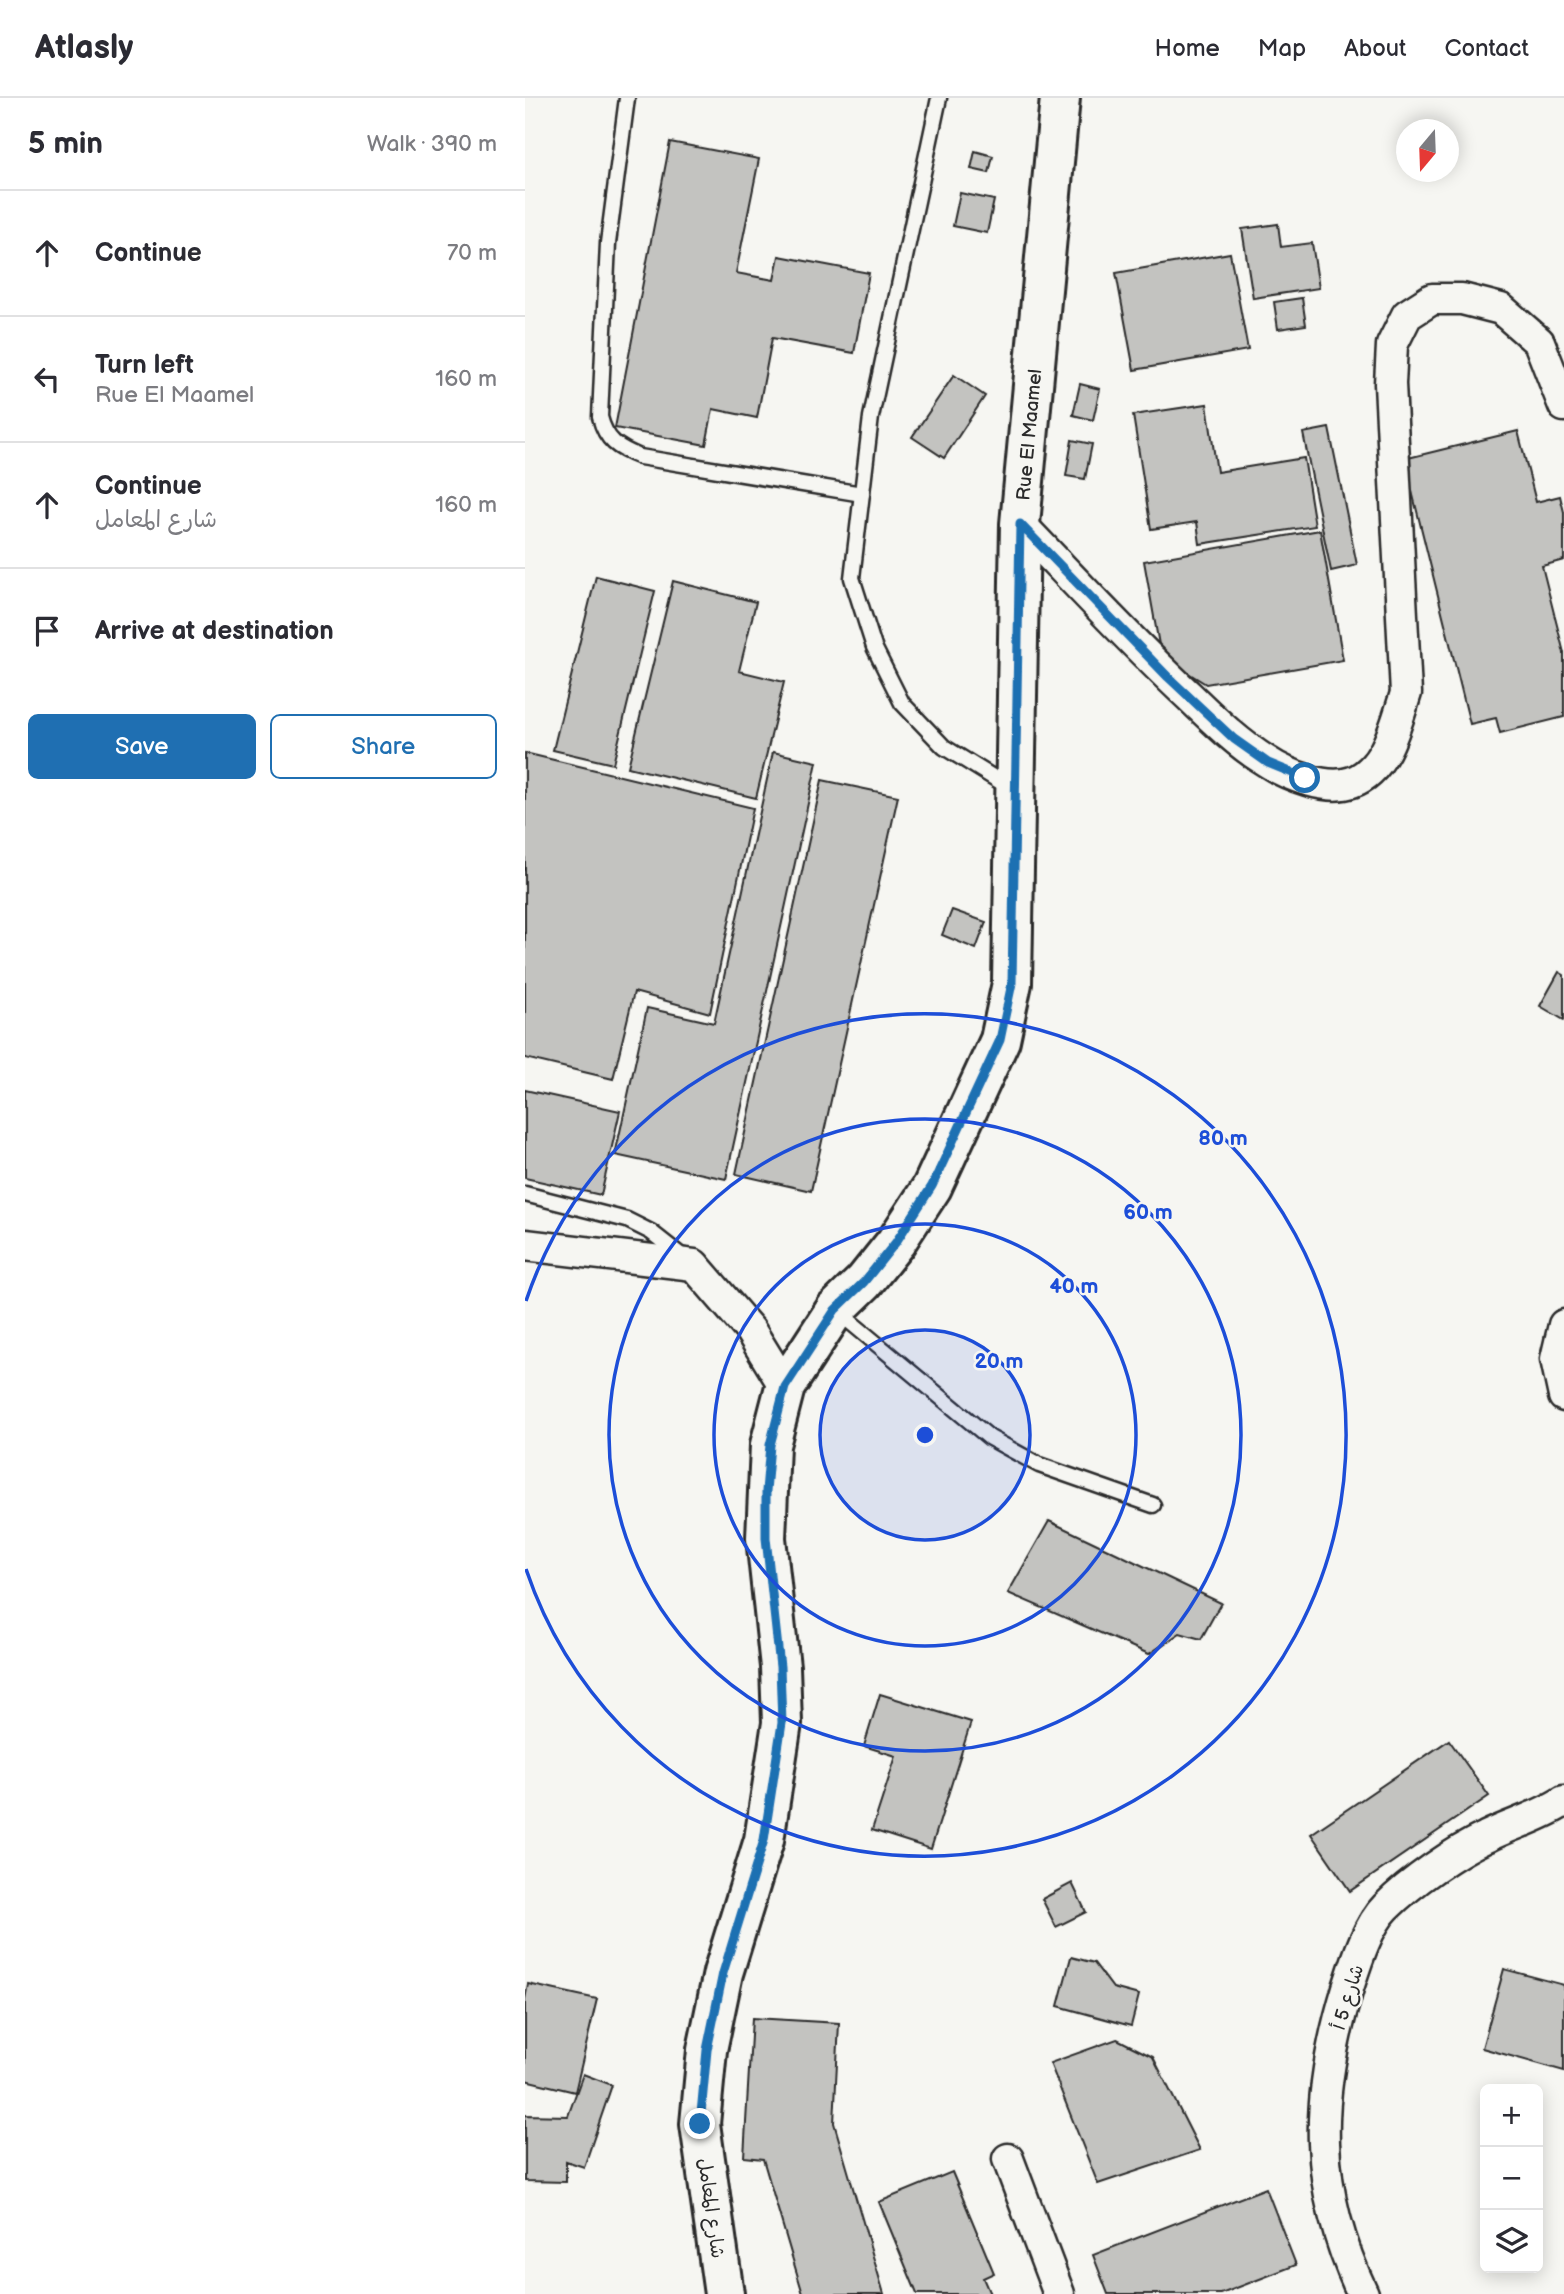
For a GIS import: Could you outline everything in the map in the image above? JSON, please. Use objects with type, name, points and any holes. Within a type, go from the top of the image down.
[{"type":"street","name":"Rue El Maamel","points":[[835,1310],[864,1282],[896,1242],[932,1186],[1000,1040],[1012,983],[1013,789],[1020,524],[1060,98]]},
{"type":"street","points":[[1020,524],[1168,677],[1234,739],[1268,763],[1305,778],[1328,785],[1353,782],[1373,767],[1392,739],[1406,694],[1390,384],[1392,345],[1407,316],[1432,299],[1462,299],[1501,309],[1539,342],[1564,406]]},
{"type":"street","points":[[525,1245],[694,1265],[750,1330],[785,1387]]},
{"type":"street","name":"شارع المعامل","points":[[724,2294],[700,2124],[707,2050],[720,1986],[764,1840],[782,1723],[780,1667],[766,1538],[770,1445],[785,1387],[835,1310]]},
{"type":"street","points":[[1564,1325],[1556,1359],[1564,1396]]},
{"type":"street","name":"شارع 5 أ","points":[[1363,2294],[1331,2215],[1323,2149],[1325,2087],[1339,2017],[1353,1972],[1384,1909],[1416,1881],[1484,1838],[1564,1801]]},
{"type":"street","points":[[1008,2159],[1059,2294]]},
{"type":"lane","points":[[627,98],[608,243],[600,417],[604,433],[617,447],[640,457],[862,494]]},
{"type":"lane","points":[[939,98],[871,417],[852,578],[873,647],[902,703],[944,747],[1013,789]]},
{"type":"lane","points":[[525,1194],[627,1220],[651,1232],[694,1265]]},
{"type":"lane","points":[[835,1310],[991,1438],[1039,1465],[1153,1505]]},
{"type":"building","points":[[670,142],[759,159],[736,273],[774,280],[779,256],[869,273],[854,353],[772,338],[757,418],[713,409],[706,445],[615,428]]},
{"type":"building","points":[[975,151],[993,156],[989,173],[971,169]]},
{"type":"building","points":[[960,193],[994,200],[987,233],[953,226]]},
{"type":"building","points":[[1278,224],[1281,247],[1312,243],[1319,288],[1253,298],[1242,229]]},
{"type":"building","points":[[1230,253],[1248,350],[1134,370],[1116,273]]},
{"type":"building","points":[[1302,298],[1306,325],[1278,329],[1274,302]]},
{"type":"building","points":[[954,375],[985,396],[944,458],[912,437]]},
{"type":"building","points":[[1080,384],[1100,389],[1093,420],[1073,415]]},
{"type":"building","points":[[1207,404],[1217,472],[1304,458],[1315,526],[1200,544],[1197,522],[1151,529],[1133,415]]},
{"type":"building","points":[[1329,428],[1357,565],[1331,571],[1303,433]]},
{"type":"building","points":[[1518,431],[1536,502],[1560,496],[1564,512],[1564,560],[1542,566],[1564,653],[1564,717],[1500,733],[1496,718],[1470,724],[1404,459]]},
{"type":"building","points":[[1072,440],[1092,444],[1085,479],[1066,476]]},
{"type":"building","points":[[1320,530],[1343,660],[1206,684],[1161,656],[1144,561]]},
{"type":"building","points":[[596,576],[655,591],[613,764],[553,750]]},
{"type":"building","points":[[673,581],[756,602],[739,671],[784,682],[756,798],[628,767]]},
{"type":"building","points":[[773,752],[817,762],[726,1179],[615,1155],[647,1008],[714,1023]]},
{"type":"building","points":[[525,753],[753,808],[710,1013],[634,992],[613,1079],[525,1058]]},
{"type":"building","points":[[822,780],[898,796],[811,1191],[736,1174]]},
{"type":"building","points":[[952,910],[986,922],[976,949],[942,935]]},
{"type":"building","points":[[1559,972],[1564,975],[1564,1020],[1540,1006]]},
{"type":"building","points":[[525,1090],[620,1111],[601,1195],[525,1178]]},
{"type":"building","points":[[1049,1521],[1221,1603],[1201,1639],[1180,1633],[1149,1654],[1008,1593]]},
{"type":"building","points":[[880,1694],[971,1722],[931,1849],[872,1830],[896,1756],[864,1746]]},
{"type":"building","points":[[1449,1740],[1489,1796],[1350,1891],[1311,1834]]},
{"type":"building","points":[[1072,1883],[1086,1912],[1056,1927],[1042,1899]]},
{"type":"building","points":[[1071,1957],[1094,1963],[1113,1988],[1139,1995],[1131,2026],[1058,2006]]},
{"type":"building","points":[[1504,1969],[1564,1985],[1564,2071],[1482,2048]]},
{"type":"building","points":[[528,1984],[597,1999],[575,2092],[525,2080],[525,1999]]},
{"type":"building","points":[[752,2018],[839,2023],[834,2123],[884,2294],[803,2294],[763,2159],[744,2157]]},
{"type":"building","points":[[1117,2039],[1153,2057],[1200,2150],[1098,2184],[1050,2063]]},
{"type":"building","points":[[583,2074],[612,2085],[584,2167],[566,2161],[566,2182],[525,2181],[525,2115],[568,2116]]},
{"type":"building","points":[[952,2172],[994,2273],[983,2278],[990,2294],[917,2294],[879,2202]]},
{"type":"building","points":[[1266,2188],[1296,2265],[1221,2294],[1108,2294],[1093,2255]]},
{"type":"route","points":[[700,2124],[707,2050],[723,1973],[764,1840],[782,1723],[780,1667],[766,1538],[766,1491],[770,1445],[785,1387],[835,1310],[864,1282],[896,1242],[932,1186],[1000,1040],[1012,983],[1012,846],[1020,524],[1168,677],[1234,739],[1268,763],[1305,778]]}]
